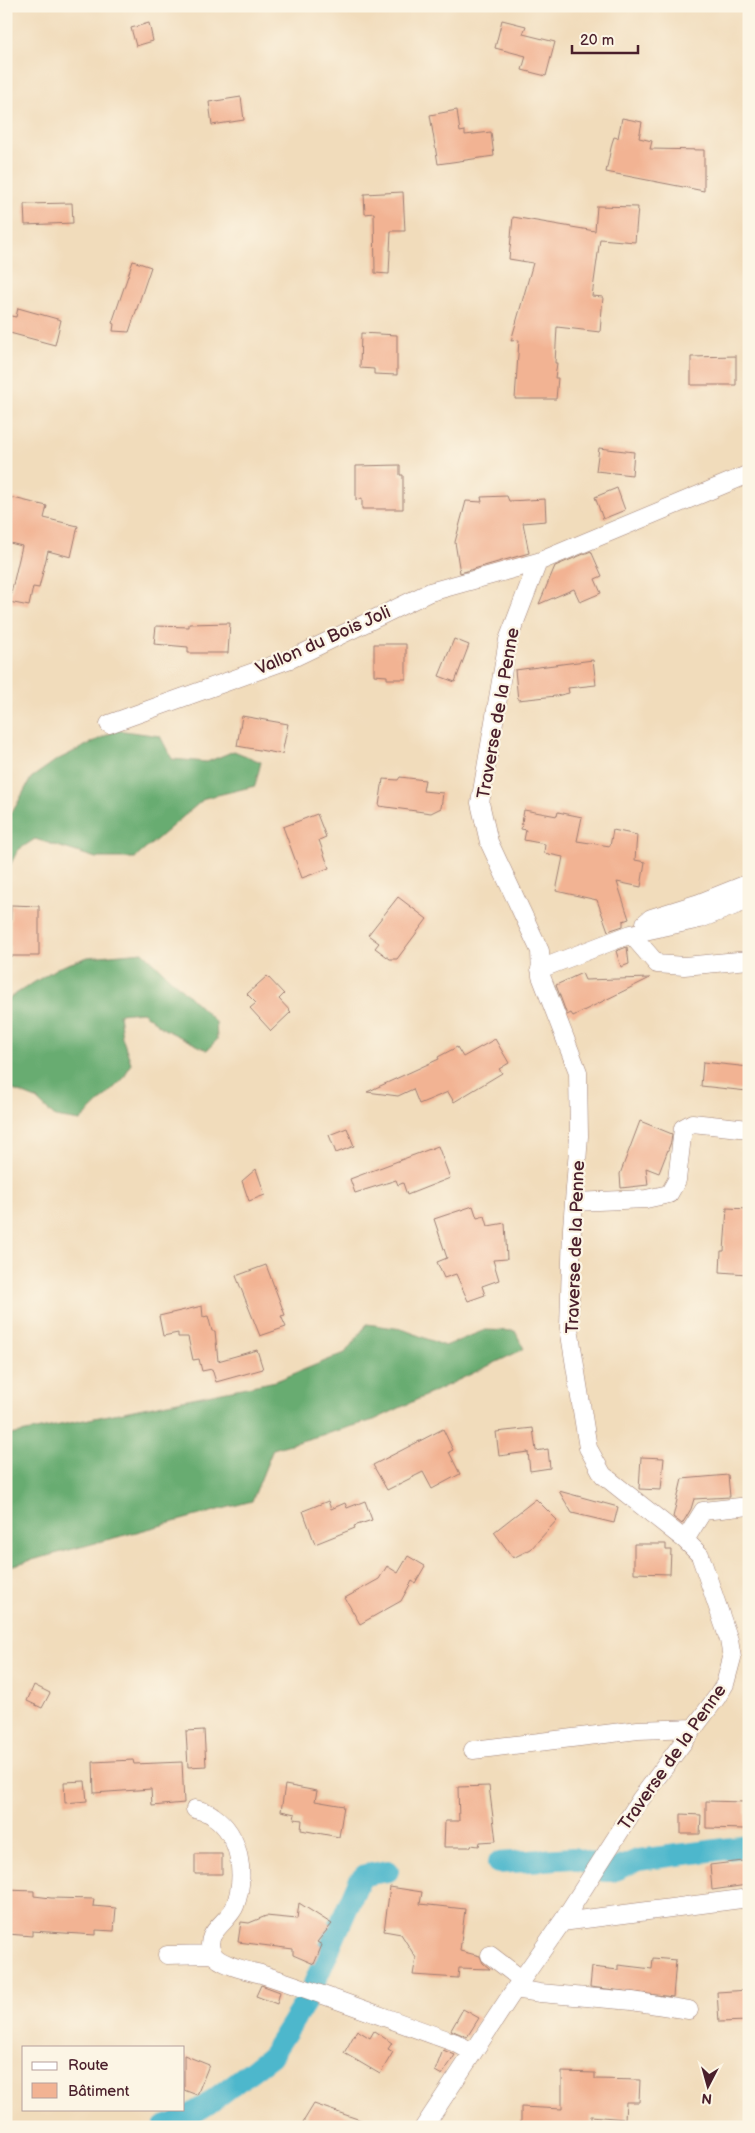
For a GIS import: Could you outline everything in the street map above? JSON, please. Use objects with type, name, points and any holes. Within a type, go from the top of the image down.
[{"type":"street","points":[[538,562],[749,474]]},
{"type":"street","name":"Vallon du Bois Joli","points":[[109,724],[293,658],[430,592],[538,562]]},
{"type":"street","name":"Traverse de la Penne","points":[[424,2127],[472,2052],[562,1922],[640,1800],[725,1684],[732,1658],[729,1640],[700,1555],[685,1540],[603,1475],[588,1448],[569,1328],[574,1202],[579,1136],[578,1072],[540,976],[540,952],[489,842],[480,803],[508,640],[538,562]]},
{"type":"street","points":[[631,934],[651,918],[699,903],[749,883]]},
{"type":"street","points":[[540,969],[631,934],[700,919],[749,900]]},
{"type":"street","points":[[631,934],[657,964],[684,966],[749,960]]},
{"type":"street","points":[[574,1202],[646,1199],[669,1194],[677,1180],[683,1128],[692,1123],[749,1129]]},
{"type":"street","points":[[685,1540],[703,1511],[749,1506]]},
{"type":"street","points":[[473,1750],[638,1730],[694,1728]]},
{"type":"street","points":[[195,1809],[213,1815],[228,1832],[239,1853],[240,1876],[235,1905],[229,1918],[214,1930],[211,1944],[213,1954]]},
{"type":"street","points":[[562,1922],[749,1898]]},
{"type":"street","points":[[167,1955],[213,1954],[223,1962],[456,2043],[472,2052]]},
{"type":"street","points":[[490,1955],[518,1984],[540,1993],[632,2001],[689,2010]]},
{"type":"green space","points":[[117,730],[160,736],[172,759],[207,762],[234,751],[261,762],[255,786],[205,798],[135,858],[96,858],[35,839],[18,850],[6,873],[6,818],[16,806],[31,778],[55,761]]},
{"type":"green space","points":[[143,952],[216,1022],[217,1040],[207,1050],[164,1029],[142,1012],[119,1014],[122,1037],[131,1063],[124,1078],[80,1121],[55,1117],[36,1099],[6,1087],[6,1000],[57,968],[88,957]]},
{"type":"green space","points":[[367,1324],[402,1329],[445,1346],[485,1330],[515,1331],[524,1349],[374,1420],[273,1449],[252,1501],[6,1567],[6,1436],[276,1381],[345,1353]]},
{"type":"building","points":[[502,20],[526,26],[523,34],[555,42],[546,76],[522,70],[526,56],[495,48]]},
{"type":"building","points":[[149,23],[153,41],[136,46],[131,28]]},
{"type":"building","points":[[241,97],[244,120],[212,125],[209,102]]},
{"type":"building","points":[[457,110],[460,132],[465,131],[465,135],[491,132],[494,156],[438,164],[430,115]]},
{"type":"building","points":[[622,118],[642,122],[639,138],[652,141],[650,149],[704,150],[704,191],[606,172],[612,143],[614,137],[618,138]]},
{"type":"building","points":[[403,192],[405,231],[391,231],[389,274],[375,273],[374,213],[365,214],[364,194]]},
{"type":"building","points":[[72,203],[73,223],[25,225],[24,204]]},
{"type":"building","points":[[597,206],[638,207],[635,242],[600,239],[592,296],[603,297],[600,332],[557,327],[555,378],[558,378],[556,399],[515,399],[519,340],[511,341],[533,263],[509,259],[513,217],[595,231]]},
{"type":"building","points":[[133,261],[151,267],[129,332],[113,331],[114,324],[112,323]]},
{"type":"building","points":[[18,308],[61,320],[55,345],[6,332],[6,315],[16,317]]},
{"type":"building","points":[[361,333],[397,335],[397,375],[374,374],[374,369],[360,368]]},
{"type":"building","points":[[736,356],[736,385],[691,385],[691,357]]},
{"type":"building","points":[[599,448],[634,452],[632,475],[596,471]]},
{"type":"building","points":[[400,465],[400,475],[403,475],[403,509],[362,509],[362,498],[356,500],[356,466]]},
{"type":"building","points":[[617,488],[625,510],[603,519],[595,497]]},
{"type":"building","points":[[507,496],[509,501],[545,499],[546,521],[523,523],[529,553],[460,573],[455,542],[466,501],[482,502],[481,497]]},
{"type":"building","points":[[9,497],[47,506],[44,518],[78,526],[71,557],[48,551],[39,588],[33,587],[29,606],[9,602],[22,546],[6,542],[6,510]]},
{"type":"building","points":[[591,551],[602,576],[595,579],[601,593],[580,602],[574,589],[539,604],[555,566]]},
{"type":"building","points":[[230,623],[228,653],[188,653],[188,647],[154,644],[156,626],[189,627],[189,624]]},
{"type":"building","points":[[454,639],[469,645],[455,682],[439,676]]},
{"type":"building","points":[[374,644],[406,644],[406,679],[387,679],[387,676],[374,675]]},
{"type":"building","points":[[593,660],[596,685],[568,688],[569,693],[556,696],[518,700],[515,670]]},
{"type":"building","points":[[242,716],[288,724],[282,754],[237,746]]},
{"type":"building","points":[[400,777],[425,780],[423,791],[443,793],[441,808],[431,813],[379,806],[383,779],[398,780]]},
{"type":"building","points":[[524,810],[557,816],[558,812],[582,817],[577,841],[610,846],[613,830],[637,835],[635,860],[645,862],[641,887],[617,882],[629,919],[623,921],[623,926],[608,931],[597,900],[556,891],[563,857],[544,853],[545,844],[524,840],[526,830],[521,829]]},
{"type":"building","points":[[317,814],[326,837],[319,840],[329,868],[302,878],[283,827]]},
{"type":"building","points":[[398,897],[427,919],[397,959],[390,959],[375,948],[379,943],[368,935]]},
{"type":"building","points":[[11,905],[39,906],[39,956],[10,956]]},
{"type":"building","points":[[627,947],[629,964],[621,967],[616,951]]},
{"type":"building","points":[[582,973],[585,980],[650,978],[573,1016],[571,1013],[567,1015],[556,985]]},
{"type":"building","points":[[267,976],[284,994],[279,999],[291,1012],[271,1031],[250,1008],[256,1003],[247,994]]},
{"type":"building","points":[[495,1039],[509,1063],[499,1069],[502,1073],[454,1102],[448,1092],[419,1104],[413,1089],[398,1096],[367,1092],[439,1059],[438,1057],[457,1047],[463,1057]]},
{"type":"building","points":[[703,1062],[749,1067],[747,1091],[701,1086]]},
{"type":"building","points":[[640,1121],[672,1134],[671,1142],[659,1173],[646,1168],[648,1185],[621,1188],[620,1174]]},
{"type":"building","points":[[347,1128],[354,1146],[336,1153],[329,1135]]},
{"type":"building","points":[[438,1146],[450,1178],[407,1195],[403,1183],[398,1185],[396,1180],[355,1193],[350,1179]]},
{"type":"building","points":[[256,1169],[265,1195],[249,1201],[242,1181]]},
{"type":"building","points":[[473,1206],[477,1218],[485,1216],[488,1226],[505,1223],[507,1259],[493,1260],[499,1280],[482,1286],[485,1295],[468,1301],[456,1274],[444,1278],[437,1262],[447,1258],[434,1219]]},
{"type":"building","points":[[727,1208],[749,1209],[747,1274],[720,1272],[721,1251],[724,1251]]},
{"type":"building","points":[[266,1265],[285,1315],[281,1316],[286,1327],[260,1336],[236,1276]]},
{"type":"building","points":[[202,1306],[203,1317],[208,1316],[212,1331],[215,1331],[218,1361],[257,1350],[263,1369],[216,1382],[212,1369],[202,1371],[199,1359],[193,1360],[188,1337],[178,1337],[178,1333],[163,1336],[159,1316]]},
{"type":"building","points":[[533,1428],[536,1451],[548,1449],[550,1468],[530,1471],[528,1452],[499,1456],[496,1432]]},
{"type":"building","points":[[443,1429],[453,1450],[449,1452],[460,1474],[432,1489],[423,1472],[387,1490],[373,1465]]},
{"type":"building","points":[[641,1457],[664,1458],[661,1490],[639,1489]]},
{"type":"building","points":[[728,1475],[730,1497],[694,1499],[691,1509],[682,1524],[673,1517],[682,1479]]},
{"type":"building","points":[[559,1491],[618,1507],[614,1523],[572,1513]]},
{"type":"building","points":[[536,1499],[557,1520],[531,1549],[513,1558],[494,1532]]},
{"type":"building","points":[[328,1501],[331,1509],[345,1503],[347,1508],[365,1501],[372,1520],[315,1544],[303,1511]]},
{"type":"building","points":[[634,1544],[666,1544],[666,1550],[671,1550],[670,1574],[634,1573]]},
{"type":"building","points":[[408,1556],[425,1566],[415,1583],[412,1581],[401,1601],[360,1624],[345,1598],[379,1579],[387,1566],[398,1573]]},
{"type":"building","points":[[34,1685],[50,1693],[42,1708],[27,1701]]},
{"type":"building","points":[[204,1730],[206,1766],[188,1767],[186,1731]]},
{"type":"building","points":[[133,1760],[134,1764],[182,1762],[184,1803],[152,1806],[151,1789],[94,1793],[93,1762]]},
{"type":"building","points":[[85,1781],[87,1801],[65,1803],[64,1782]]},
{"type":"building","points":[[285,1785],[317,1791],[315,1801],[344,1806],[339,1837],[301,1830],[302,1820],[294,1819],[295,1814],[281,1811]]},
{"type":"building","points":[[489,1786],[496,1841],[480,1842],[479,1846],[471,1845],[471,1847],[444,1847],[445,1821],[459,1821],[458,1787]]},
{"type":"building","points":[[706,1801],[745,1802],[745,1829],[706,1828]]},
{"type":"building","points":[[681,1814],[701,1815],[700,1834],[681,1834]]},
{"type":"building","points":[[195,1854],[222,1854],[222,1874],[195,1874]]},
{"type":"building","points":[[743,1861],[747,1885],[712,1890],[710,1865]]},
{"type":"building","points":[[390,1887],[422,1892],[420,1904],[465,1909],[460,1951],[480,1956],[483,1963],[490,1969],[459,1968],[458,1978],[413,1975],[416,1958],[401,1934],[384,1931]]},
{"type":"building","points":[[6,1890],[34,1891],[34,1896],[51,1898],[94,1899],[93,1906],[116,1908],[114,1931],[96,1930],[96,1935],[32,1931],[32,1936],[8,1934]]},
{"type":"building","points":[[299,1903],[332,1924],[317,1942],[322,1945],[314,1964],[293,1955],[293,1949],[238,1942],[241,1922],[249,1923],[266,1916],[297,1919]]},
{"type":"building","points":[[653,1958],[676,1960],[673,1997],[590,1987],[592,1967],[618,1970],[618,1965],[652,1969]]},
{"type":"building","points":[[261,1985],[280,1992],[277,2004],[256,1996]]},
{"type":"building","points":[[749,1990],[749,2021],[719,2022],[717,1992]]},
{"type":"building","points":[[463,2009],[479,2018],[467,2037],[451,2030]]},
{"type":"building","points":[[357,2030],[370,2038],[374,2031],[392,2043],[388,2049],[393,2052],[380,2074],[344,2053]]},
{"type":"building","points":[[443,2050],[455,2055],[442,2075],[435,2071]]},
{"type":"building","points":[[185,2055],[209,2065],[197,2095],[185,2090]]},
{"type":"building","points":[[562,2072],[595,2073],[595,2079],[640,2080],[639,2102],[626,2102],[625,2119],[591,2116],[591,2124],[579,2124],[579,2126],[521,2124],[521,2107],[562,2109]]},
{"type":"building","points":[[314,2104],[372,2124],[371,2127],[300,2127]]},
{"type":"waterway","points":[[605,1871],[612,1871],[638,1860],[749,1846]]},
{"type":"waterway","points":[[498,1863],[573,1858],[592,1864]]},
{"type":"waterway","points":[[314,1984],[359,1881],[365,1875],[388,1871]]},
{"type":"waterway","points":[[164,2127],[181,2121],[208,2104],[271,2056],[308,1998]]}]
